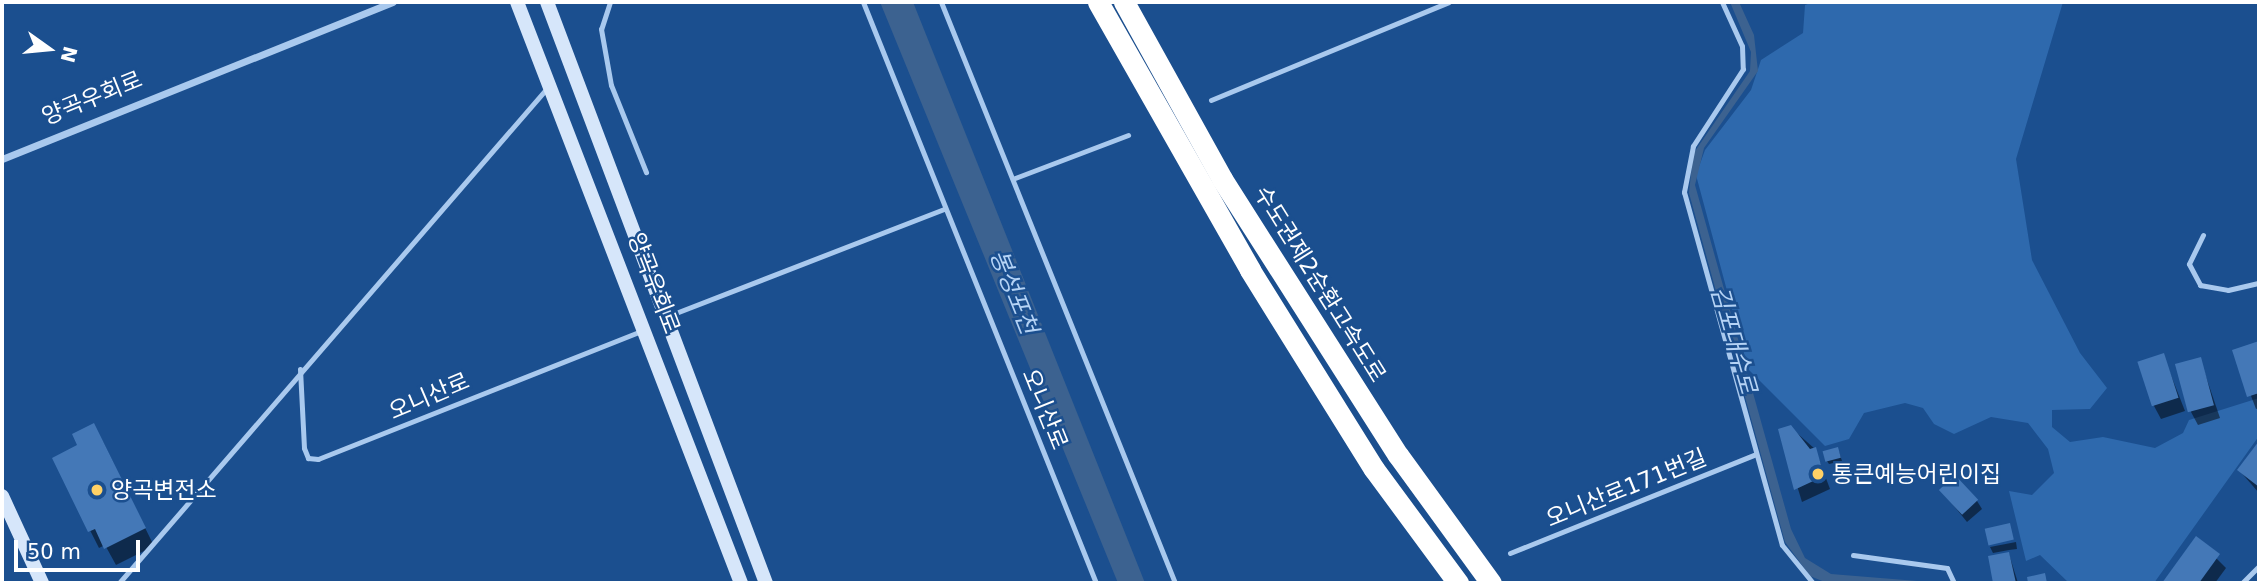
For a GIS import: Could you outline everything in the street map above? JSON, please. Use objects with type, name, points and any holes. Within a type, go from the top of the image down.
[{"type":"highway","points":[[1098,2],[1250,270],[1374,469],[1458,583]]},
{"type":"highway","name":"수도권제2순환고속도로","points":[[1124,2],[1237,202],[1398,455],[1491,583]]},
{"type":"main road","name":"양곡우회로","points":[[517,2],[648,328],[741,583]]},
{"type":"main road","name":"양곡우회로","points":[[547,2],[668,316],[766,583]]},
{"type":"main road","points":[[2,496],[43,583]]},
{"type":"street","name":"양곡우회로","points":[[2,159],[393,2]]},
{"type":"lane","points":[[610,2],[601,29],[611,85],[646,172]]},
{"type":"lane","name":"오니산로","points":[[863,2],[1096,583]]},
{"type":"lane","points":[[941,2],[1015,178],[1175,583]]},
{"type":"lane","points":[[1210,100],[1449,2]]},
{"type":"lane","points":[[1722,2],[1742,46],[1743,69],[1693,146],[1684,192],[1754,455],[1782,544],[1813,583]]},
{"type":"lane","points":[[119,583],[300,369],[551,83]]},
{"type":"lane","points":[[1015,178],[1128,135]]},
{"type":"lane","points":[[668,316],[944,209]]},
{"type":"lane","points":[[2203,235],[2189,264],[2200,285],[2228,290],[2259,283]]},
{"type":"lane","name":"오니산로","points":[[300,369],[304,449],[308,458],[318,459],[648,328]]},
{"type":"lane","name":"오니산로171번길","points":[[1510,553],[1754,455]]},
{"type":"lane","points":[[1853,555],[1947,568],[1954,583]]},
{"type":"lane","points":[[2242,583],[2259,566]]},
{"type":"shaded area","points":[[1813,2],[2063,2],[2016,159],[2032,260],[2080,353],[2107,388],[2090,409],[2052,410],[2052,427],[2070,442],[2103,437],[2155,448],[2183,433],[2189,420],[2259,398],[2259,436],[2154,583],[2069,583],[2040,555],[2026,561],[2009,491],[2032,495],[2054,473],[2048,449],[2028,423],[1991,417],[1954,434],[1934,424],[1923,408],[1905,403],[1864,413],[1849,439],[1825,446],[1748,369],[1696,175],[1705,150],[1751,90],[1761,60],[1803,33],[1805,5]]},
{"type":"water","name":"봉성포천","points":[[880,2],[913,2],[1145,583],[1118,583]]},
{"type":"water","name":"김포대수로","points":[[1730,2],[1739,2],[1754,35],[1758,71],[1704,148],[1695,185],[1791,529],[1805,558],[1831,574],[1942,583],[1827,583],[1810,576],[1785,542],[1689,193],[1693,154],[1750,71],[1751,52]]},
{"type":"building","points":[[2259,341],[2259,393],[2247,397],[2232,350]]},
{"type":"building","points":[[2164,353],[2179,398],[2152,406],[2137,362]]},
{"type":"building","points":[[2201,357],[2214,405],[2188,412],[2175,364]]},
{"type":"building","name":"양곡변전소","points":[[94,423],[146,528],[104,549],[95,529],[88,532],[52,458],[77,445],[72,434]]},
{"type":"building","points":[[1791,425],[1810,449],[1816,447],[1824,476],[1794,490],[1778,429]]},
{"type":"building","points":[[2259,441],[2259,487],[2237,470]]},
{"type":"building","points":[[1838,447],[1841,458],[1825,462],[1823,451]]},
{"type":"building","points":[[1955,475],[1978,500],[1962,515],[1939,490]]},
{"type":"building","points":[[2010,523],[2014,540],[1988,545],[1985,529]]},
{"type":"building","points":[[2196,536],[2220,554],[2199,583],[2162,583]]},
{"type":"building","points":[[2009,552],[2016,583],[1993,583],[1988,556]]},
{"type":"building","points":[[2045,573],[2047,583],[2028,583],[2027,577]]},
{"type":"place","name":"통큰예능어린이집","points":[[1818,474]]},
{"type":"place","name":"양곡변전소","points":[[97,490]]}]
